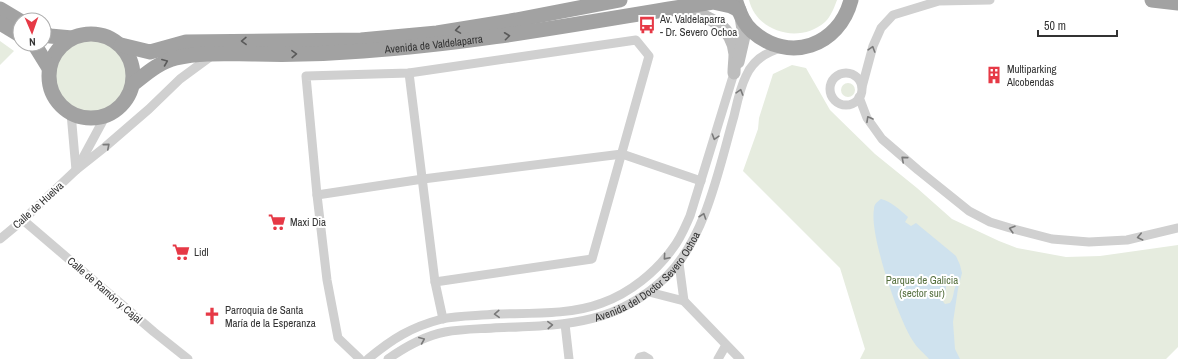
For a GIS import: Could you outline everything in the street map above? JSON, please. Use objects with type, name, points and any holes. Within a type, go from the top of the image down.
[{"type":"highway","name":"Avenida de Valdelaparra","points":[[121,45],[150,52],[186,42],[361,40],[452,31],[620,0]]},
{"type":"highway","points":[[738,8],[751,30],[766,41],[784,47],[803,47],[822,41],[838,28],[850,6],[862,0]]},
{"type":"highway","points":[[1152,0],[1178,3]]},
{"type":"highway","name":"Avenida de Valdelaparra","points":[[133,84],[155,66],[176,58],[215,53],[276,54],[362,51],[411,47],[522,34],[713,2],[738,8]]},
{"type":"highway","points":[[0,10],[12,17]]},
{"type":"highway","points":[[0,23],[12,29]]},
{"type":"highway","points":[[84,34],[98,34],[110,38],[121,45],[129,56],[133,70],[133,84],[128,97],[118,108],[106,115],[94,118],[82,117],[71,113],[60,105],[53,94],[49,82],[49,68],[53,56],[61,46],[72,38],[84,34]]},
{"type":"highway","points":[[52,36],[72,38]]},
{"type":"highway","points":[[40,52],[49,68]]},
{"type":"main road","name":"Avenida del Doctor Severo Ochoa","points":[[681,7],[712,19],[721,26],[730,39],[735,53],[734,73]]},
{"type":"main road","name":"Avenida del Doctor Severo Ochoa","points":[[734,73],[744,36],[738,8]]},
{"type":"street","points":[[566,10],[579,0]]},
{"type":"street","points":[[990,0],[939,1],[892,14],[881,28],[873,46],[860,97],[867,118],[882,140],[969,211],[990,222],[1010,228],[1052,239],[1089,242],[1127,240],[1178,228]]},
{"type":"street","points":[[360,359],[338,338],[327,280],[317,195],[306,76],[410,73],[636,40],[649,56],[592,259],[435,282]]},
{"type":"street","name":"Avenida del Doctor Severo Ochoa","points":[[388,359],[403,348],[420,340],[444,332],[462,329],[565,324],[595,319],[608,315],[634,302],[649,292],[679,263],[701,223],[746,76],[760,56],[771,50],[784,47]]},
{"type":"street","points":[[76,170],[116,138],[180,78],[215,53]]},
{"type":"street","points":[[410,73],[435,282],[443,319]]},
{"type":"street","name":"Avenida del Doctor Severo Ochoa","points":[[368,359],[389,342],[418,326],[443,319],[575,310],[602,304],[641,282],[674,248],[683,233],[690,216],[734,73]]},
{"type":"street","points":[[860,97],[856,101],[847,105],[837,102],[831,94],[831,84],[838,76],[848,74],[857,78],[862,87]]},
{"type":"street","points":[[71,113],[76,170]]},
{"type":"street","points":[[76,170],[106,115]]},
{"type":"street","points":[[317,195],[423,179],[622,154],[701,181]]},
{"type":"street","name":"Calle de Huelva","points":[[0,239],[23,220],[76,170]]},
{"type":"street","name":"Calle de Ramón y Cajal","points":[[23,220],[154,332],[188,359]]},
{"type":"street","points":[[679,263],[684,301]]},
{"type":"street","points":[[649,292],[684,301],[740,359]]},
{"type":"street","points":[[565,324],[569,359]]},
{"type":"street","points":[[718,359],[726,345]]},
{"type":"street","points":[[639,359],[640,357],[644,356],[649,359]]},
{"type":"green space","points":[[749,0],[837,0],[831,15],[825,22],[815,29],[792,33],[781,32],[770,27],[761,20],[754,11]]},
{"type":"green space","points":[[91,38],[105,41],[118,49],[126,62],[129,76],[126,90],[118,103],[105,111],[91,114],[77,111],[64,103],[56,90],[53,76],[56,62],[64,49],[77,41]]},
{"type":"green space","points":[[0,41],[12,50],[13,52],[0,65]]},
{"type":"green space","name":"Parque de Galicia (sector sur)","points":[[792,65],[806,68],[830,110],[875,154],[952,219],[999,241],[1017,248],[1066,257],[1100,256],[1178,245],[1178,347],[1166,359],[860,359],[865,349],[840,268],[743,171],[758,129],[759,118],[773,74]]},
{"type":"green space","points":[[845,83],[851,83],[855,87],[855,93],[851,97],[845,97],[841,93],[841,87]]},
{"type":"water","points":[[881,199],[896,206],[908,217],[905,222],[911,226],[916,223],[956,256],[962,273],[953,322],[955,349],[960,359],[929,359],[915,344],[907,330],[886,276],[876,237],[874,207]],"holes":[[[951,281],[956,285],[951,301],[950,303],[945,304],[941,299],[946,290],[946,285]]]},
{"type":"place","name":"Av. Valdelaparra - Dr. Severo Ochoa","points":[[647,25]]},
{"type":"place","name":"Multiparking Alcobendas","points":[[994,75]]},
{"type":"place","name":"Maxi Dia","points":[[277,222]]},
{"type":"place","name":"Lidl","points":[[181,252]]},
{"type":"place","name":"Parroquia de Santa María de la Esperanza","points":[[212,316]]}]
